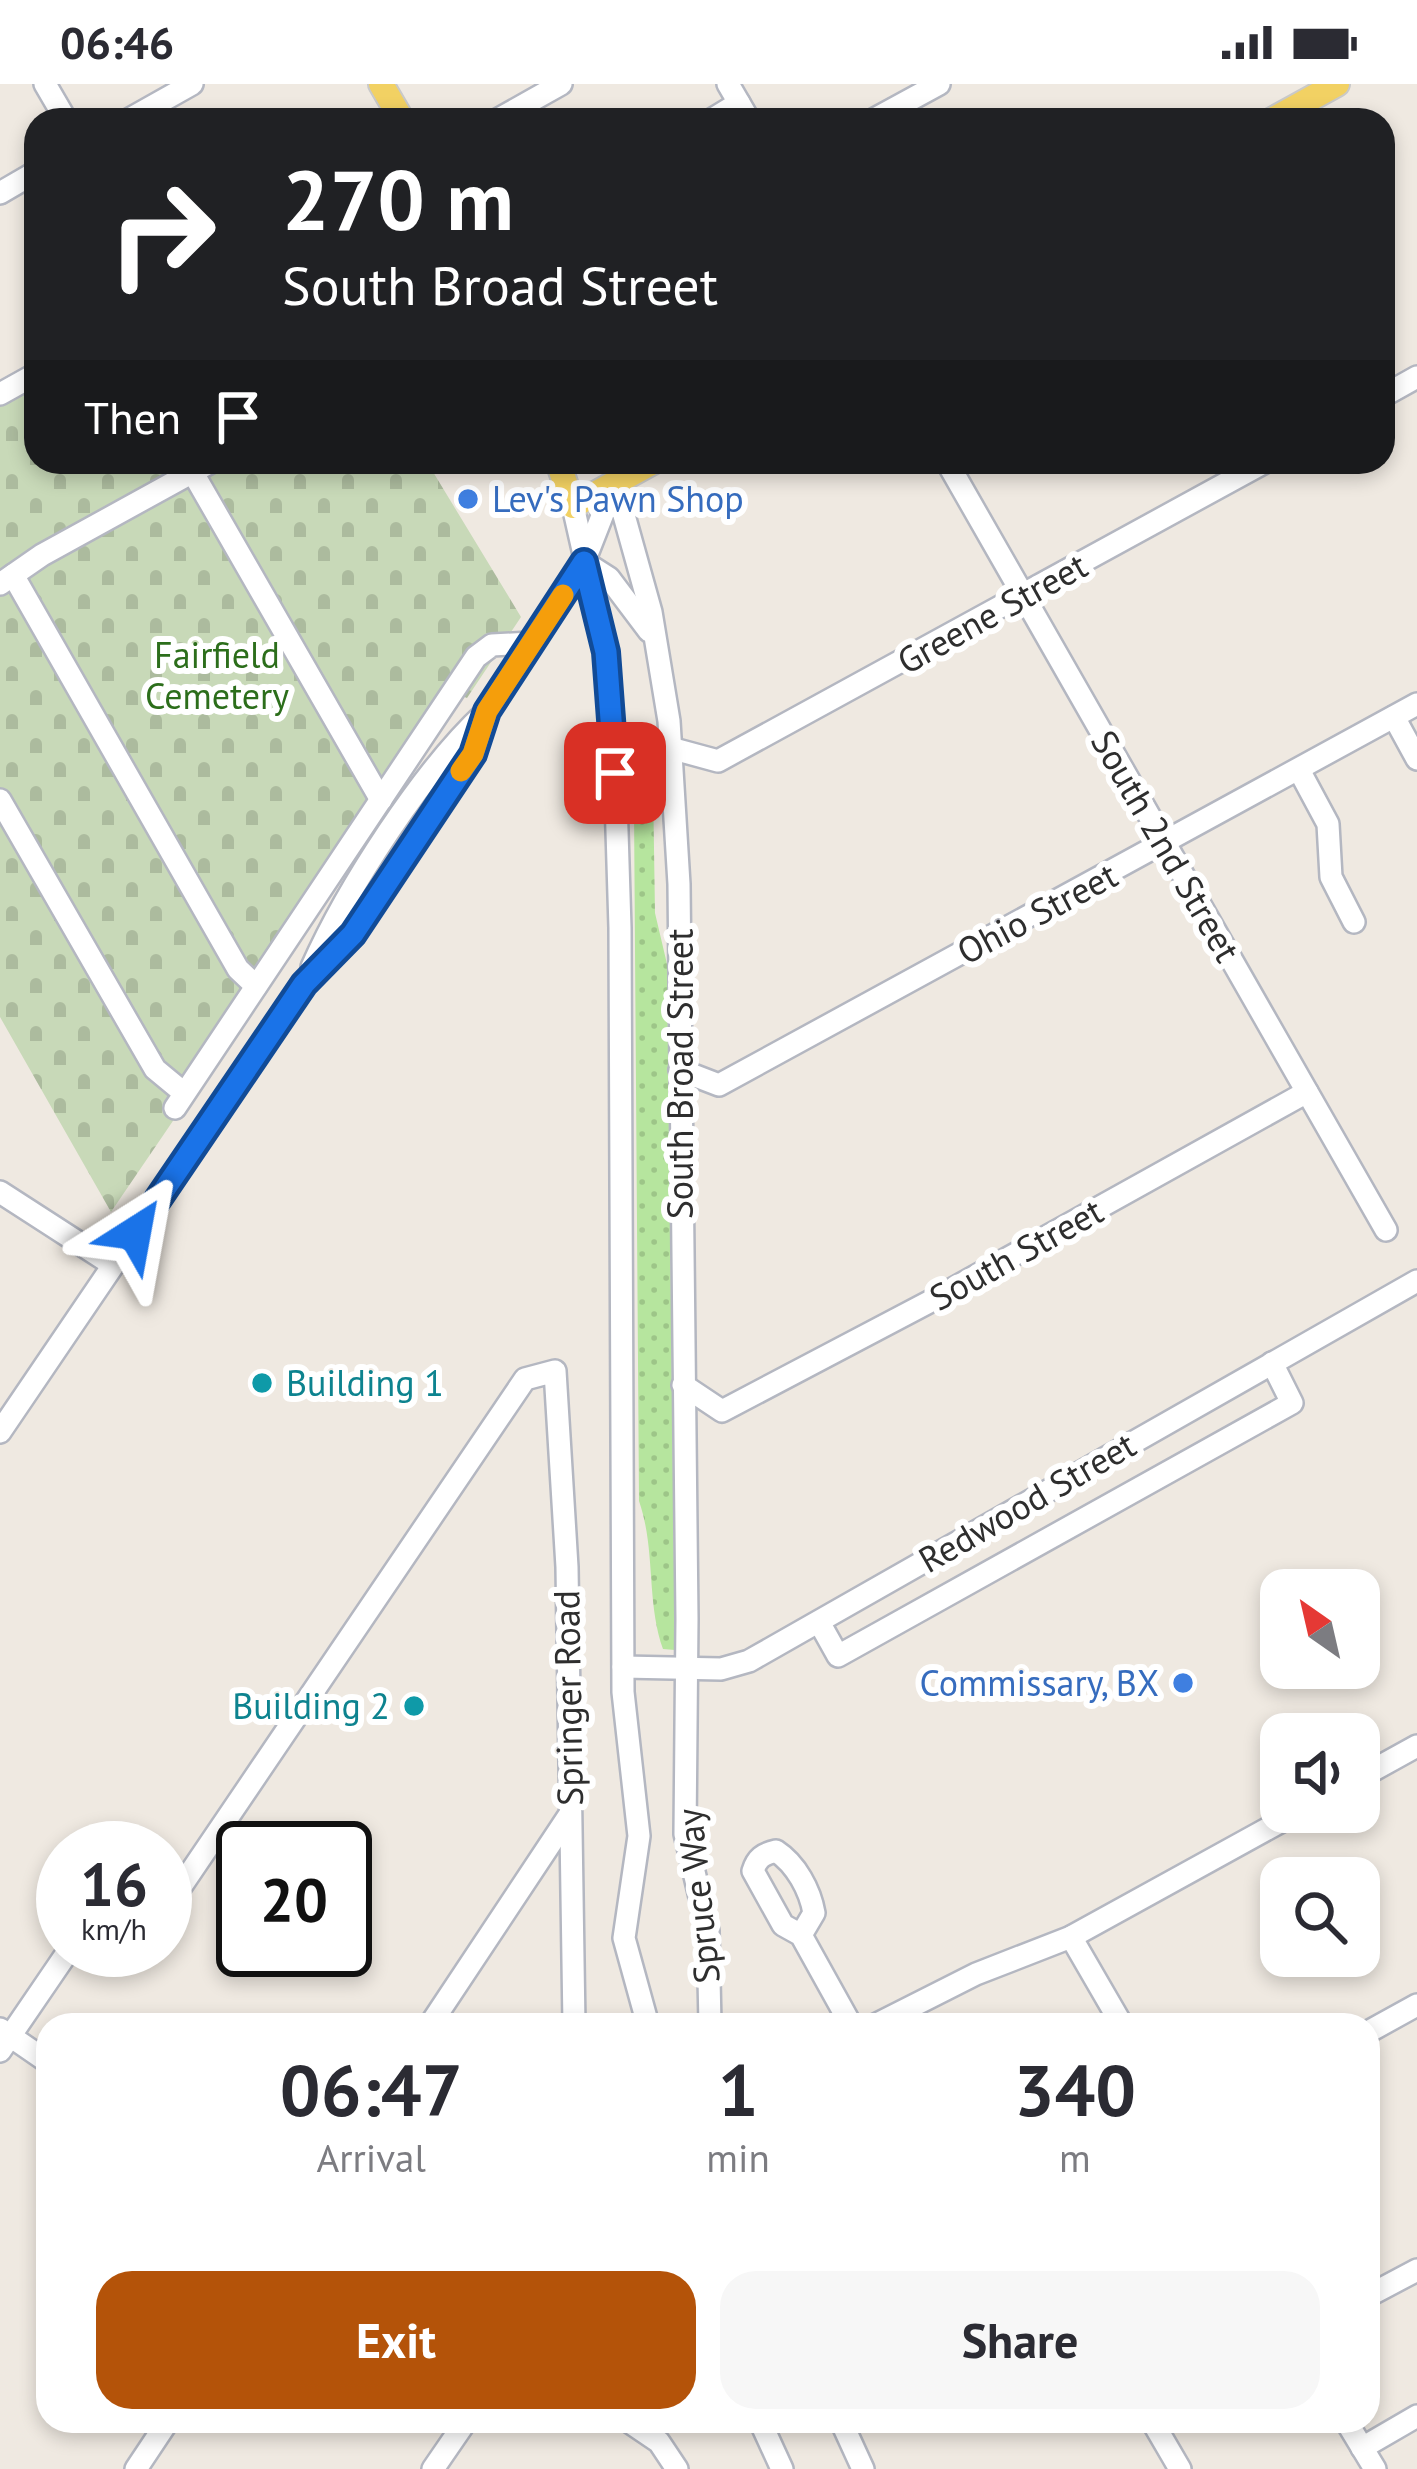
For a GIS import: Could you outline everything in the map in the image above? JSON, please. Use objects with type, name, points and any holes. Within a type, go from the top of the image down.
[{"type":"main road","points":[[1293,108],[1336,84]]},
{"type":"main road","name":"South Broad Street","points":[[562,474],[573,506]]},
{"type":"main road","points":[[573,506],[609,474]]},
{"type":"street","points":[[149,108],[191,84]]},
{"type":"street","points":[[518,108],[561,84]]},
{"type":"street","points":[[895,108],[939,84]]},
{"type":"street","points":[[191,474],[80,533],[7,579],[238,969],[256,986]]},
{"type":"street","points":[[205,474],[381,800]]},
{"type":"street","points":[[0,1432],[304,984],[332,923],[368,867],[455,741],[487,711],[584,562],[610,474]]},
{"type":"street","name":"South Broad Street","points":[[612,474],[656,640],[670,748],[679,884],[687,1694]]},
{"type":"street","name":"South 2nd Street","points":[[954,474],[1386,1230]]},
{"type":"street","name":"Greene Street","points":[[670,748],[718,760],[1242,474]]},
{"type":"street","name":"South Broad Street","points":[[573,506],[606,652],[615,756],[623,1692]]},
{"type":"street","points":[[584,562],[609,578],[656,640]]},
{"type":"street","points":[[0,800],[155,1069],[179,1101],[476,657],[492,645],[530,644]]},
{"type":"street","name":"Ohio Street","points":[[680,1070],[719,1085],[1417,704]]},
{"type":"street","points":[[1394,717],[1417,759]]},
{"type":"street","points":[[1299,770],[1328,824],[1331,877],[1354,922]]},
{"type":"street","name":"South Street","points":[[683,1385],[722,1411],[1307,1092]]},
{"type":"street","points":[[0,1192],[113,1265]]},
{"type":"street","name":"Redwood Street","points":[[623,1667],[721,1669],[749,1661],[1417,1281]]},
{"type":"street","points":[[819,1622],[838,1656],[1292,1402],[1272,1363]]},
{"type":"street","name":"Springer Road","points":[[192,1870],[525,1379],[555,1371],[567,1567],[574,2013]]},
{"type":"street","points":[[1027,1502],[1048,1539]]},
{"type":"street","name":"Spruce Way","points":[[623,1692],[639,1836],[624,1939],[645,2013]]},
{"type":"street","name":"Spruce Way","points":[[687,1694],[686,1834],[708,1931],[710,2013]]},
{"type":"street","points":[[1380,1766],[1417,1746]]},
{"type":"street","points":[[438,2013],[570,1814]]},
{"type":"street","points":[[899,2013],[976,1974],[1070,1937],[1260,1833]]},
{"type":"street","points":[[800,1935],[844,2013]]},
{"type":"street","points":[[1070,1937],[1115,2013]]},
{"type":"street","points":[[36,2056],[4,2039],[49,1977]]},
{"type":"street","points":[[1380,2026],[1417,2006]]},
{"type":"street","points":[[1380,2290],[1417,2270]]},
{"type":"street","points":[[1362,2448],[1417,2416]]},
{"type":"street","points":[[136,2469],[160,2433]]},
{"type":"street","points":[[433,2469],[458,2433]]},
{"type":"street","points":[[646,2433],[659,2442],[677,2469]]},
{"type":"street","points":[[766,2433],[782,2469]]},
{"type":"street","points":[[846,2433],[863,2469]]},
{"type":"street","points":[[1159,2433],[1180,2469]]},
{"type":"street","points":[[1353,2433],[1375,2469]]},
{"type":"green space","name":"Fairfield Cemetery","points":[[24,390],[24,474],[434,474],[521,617],[467,698],[462,696],[111,1212],[0,1017],[0,403]]},
{"type":"green space","points":[[653,783],[655,913],[667,964],[675,1650],[663,1649],[658,1631],[639,1501],[634,809]]},
{"type":"slow traffic","points":[[461,771],[473,754],[487,711],[563,595]]},
{"type":"place","name":"Lev's Pawn Shop","points":[[468,499]]},
{"type":"place","name":"Building 1","points":[[262,1383]]},
{"type":"place","name":"Commissary, BX","points":[[1183,1683]]},
{"type":"place","name":"Building 2","points":[[414,1706]]},
{"type":"route","points":[[135,1233],[304,984],[353,934],[473,754],[487,711],[584,562],[606,652],[615,773]]}]
